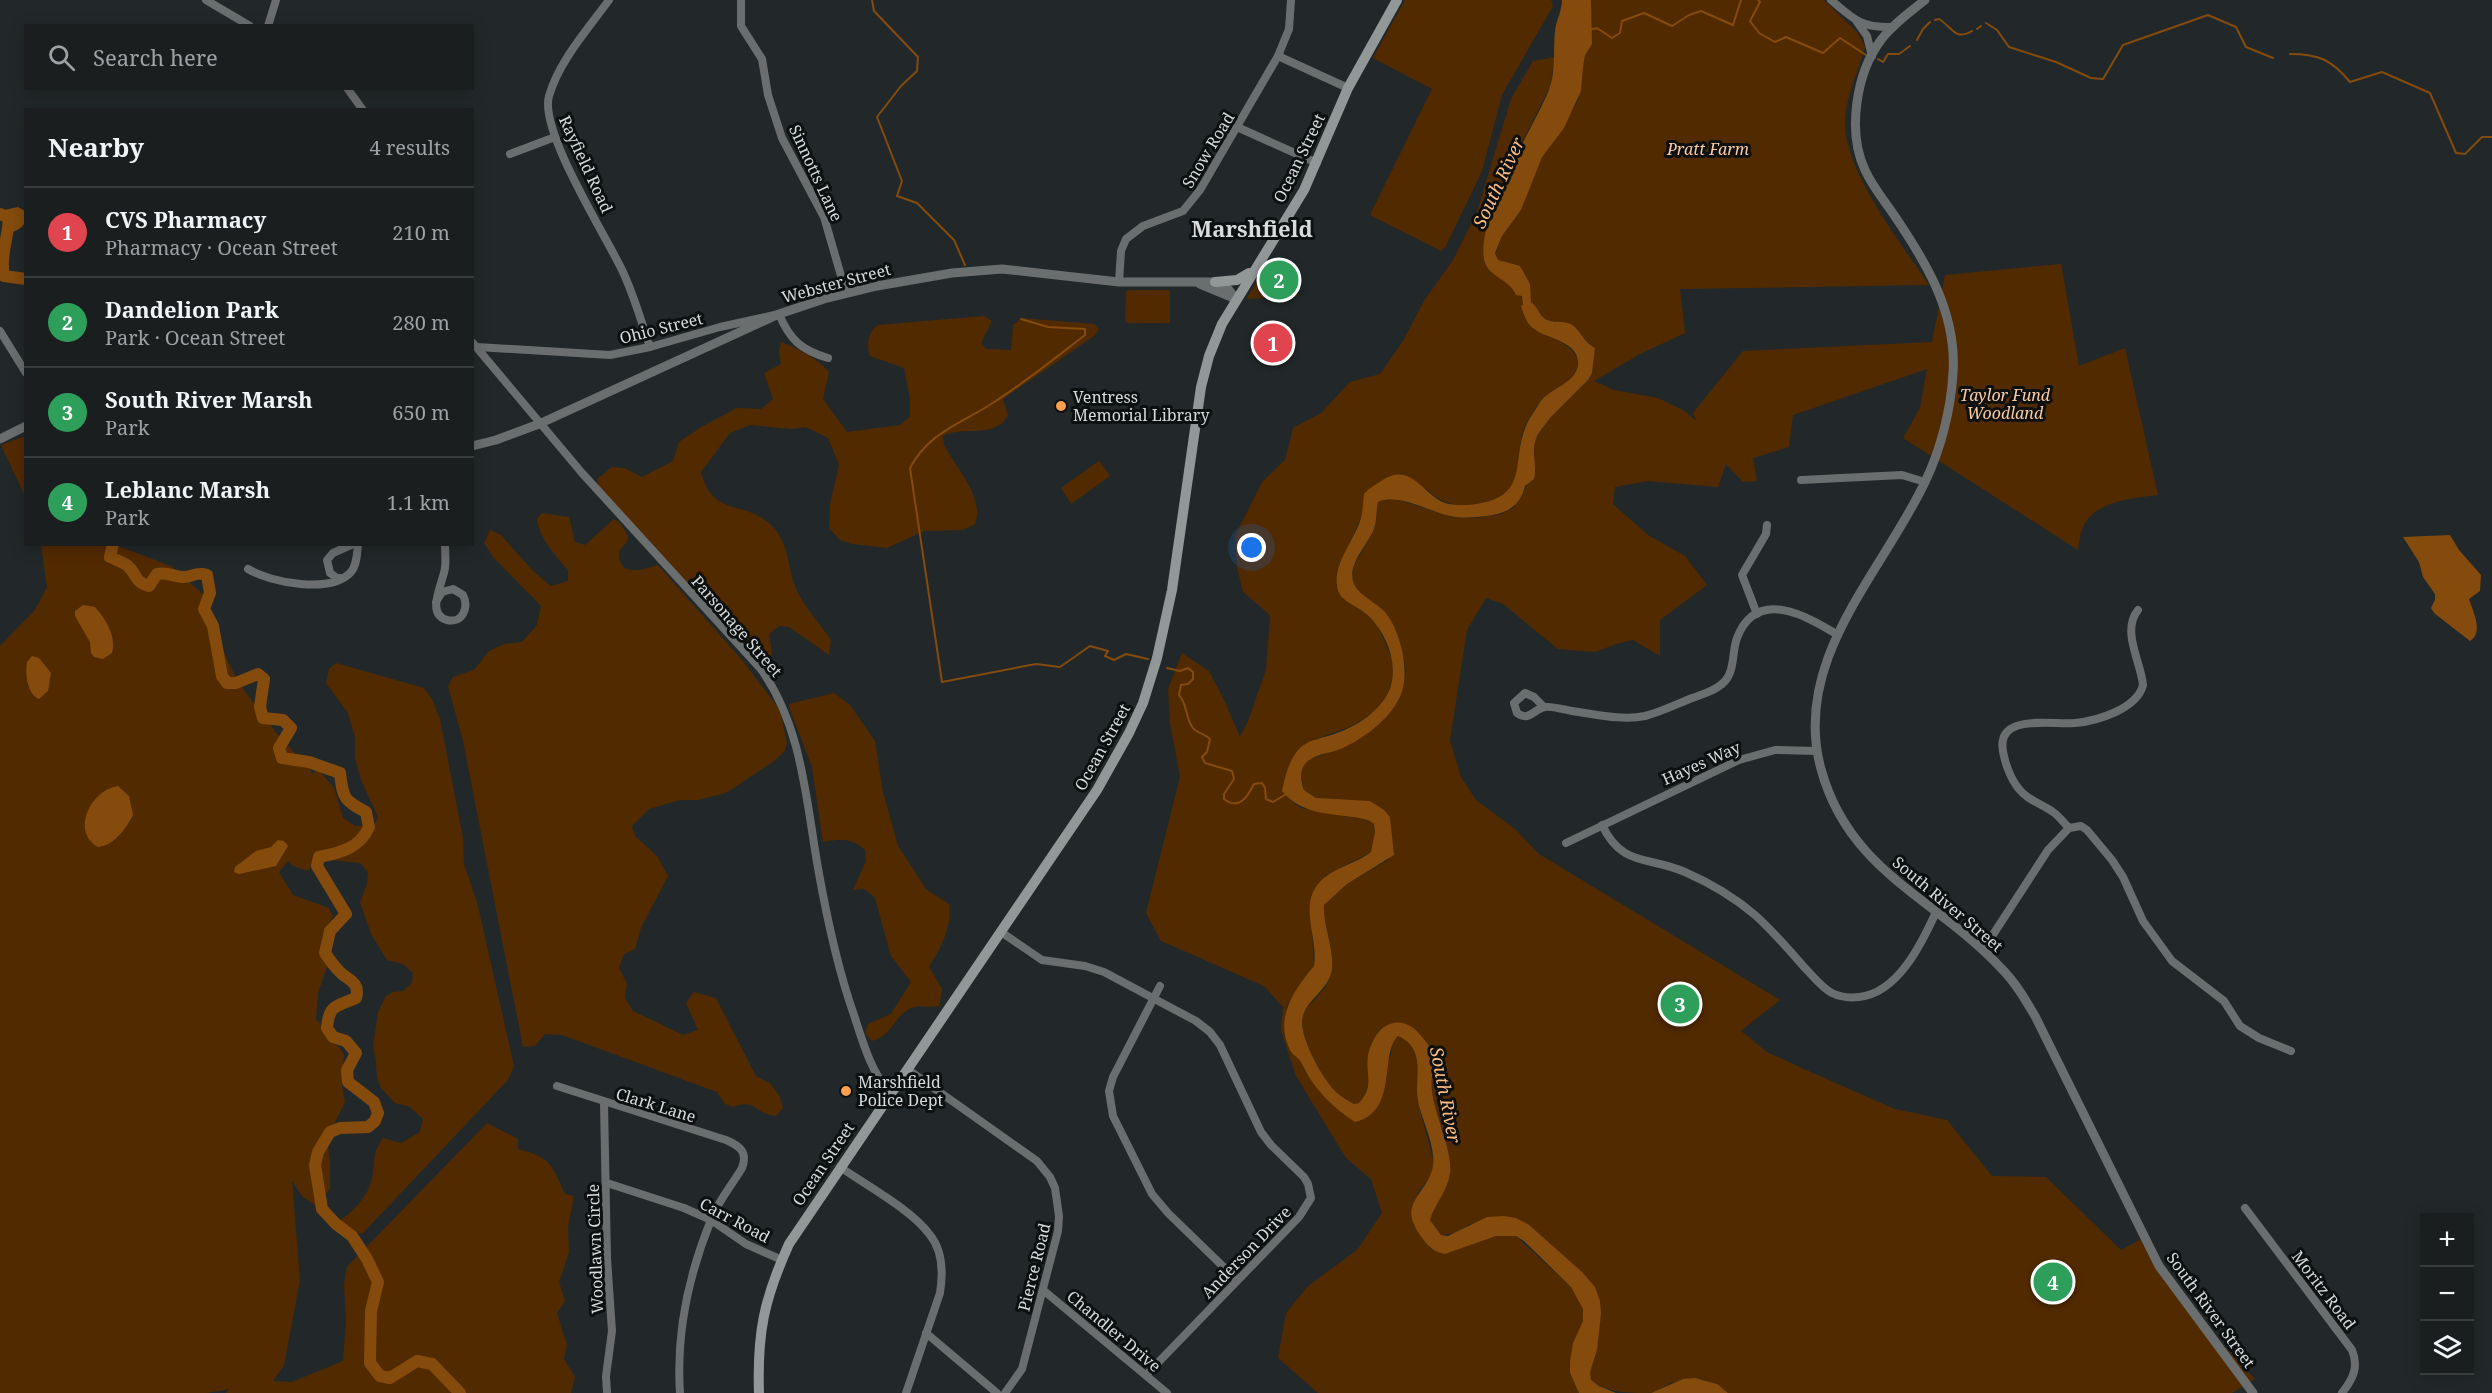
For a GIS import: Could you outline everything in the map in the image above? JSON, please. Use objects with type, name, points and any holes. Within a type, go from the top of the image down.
[{"type":"main road","name":"Ocean Street","points":[[759,1393],[758,1351],[768,1294],[798,1227],[1103,781],[1130,733],[1143,703],[1166,622],[1203,380],[1214,341],[1236,299],[1304,190],[1348,88],[1397,0]]},
{"type":"main road","points":[[1215,282],[1237,280],[1254,270]]},
{"type":"street","points":[[206,0],[247,24]]},
{"type":"street","points":[[269,24],[276,0]]},
{"type":"street","name":"Rayfield Road","points":[[609,0],[563,64],[553,82],[547,108],[555,137],[626,279],[650,347]]},
{"type":"street","name":"Sinnotts Lane","points":[[741,0],[741,26],[762,59],[768,95],[782,138],[824,217],[846,293]]},
{"type":"street","name":"Snow Road","points":[[1119,282],[1121,251],[1126,239],[1143,226],[1179,213],[1189,206],[1278,56],[1289,29],[1291,0]]},
{"type":"street","points":[[1831,0],[1856,20],[1873,27],[1893,27]]},
{"type":"street","name":"South River Street","points":[[1925,0],[1893,27],[1881,40],[1872,56],[1862,82],[1855,114],[1855,132],[1858,152],[1873,184],[1914,244],[1943,305],[1953,351],[1948,413],[1925,482],[1838,635],[1825,664],[1816,703],[1817,751],[1835,804],[1855,839],[1885,872],[1983,950],[2016,986],[2035,1016],[2159,1266],[2253,1393]]},
{"type":"street","points":[[1856,20],[1867,36],[1872,56]]},
{"type":"street","points":[[1278,56],[1348,88]]},
{"type":"street","points":[[348,90],[362,108]]},
{"type":"street","points":[[1237,127],[1317,163]]},
{"type":"street","points":[[510,154],[555,137]]},
{"type":"street","name":"Webster Street","points":[[474,445],[539,424],[779,314],[846,293],[980,269],[1021,270],[1119,282],[1215,282]]},
{"type":"street","points":[[1215,282],[1229,291],[1236,299]]},
{"type":"street","name":"Webster Street","points":[[1198,283],[1236,299]]},
{"type":"street","points":[[779,314],[788,335],[812,354],[828,358]]},
{"type":"street","name":"Ohio Street","points":[[475,344],[597,355],[619,353],[779,314]]},
{"type":"street","points":[[0,330],[24,370]]},
{"type":"street","name":"Parsonage Street","points":[[475,344],[539,424],[760,668],[776,691],[786,714],[804,779],[827,916],[842,979],[873,1069],[890,1094]]},
{"type":"street","points":[[0,439],[24,427]]},
{"type":"street","points":[[1801,480],[1902,475],[1925,482]]},
{"type":"street","points":[[1757,614],[1742,575],[1766,534],[1767,525]]},
{"type":"street","points":[[342,578],[330,573],[327,560],[333,553],[349,546]]},
{"type":"street","points":[[248,569],[271,579],[328,584],[342,578],[354,567],[357,546]]},
{"type":"street","points":[[436,602],[442,592],[453,590],[463,595],[466,607],[461,617],[449,620],[439,614],[436,602],[445,568],[445,546]]},
{"type":"street","points":[[1544,707],[1609,716],[1639,717],[1708,692],[1722,684],[1727,678],[1738,636],[1749,620],[1757,614],[1776,609],[1789,610],[1804,616],[1838,635]]},
{"type":"street","points":[[2069,828],[2054,813],[2020,791],[2004,759],[2001,743],[2007,732],[2022,724],[2088,721],[2124,708],[2132,702],[2143,685],[2132,638],[2135,614],[2138,610]]},
{"type":"street","name":"Hayes Way","points":[[1566,843],[1722,766],[1753,754],[1775,750],[1817,751]]},
{"type":"street","points":[[1602,825],[1609,839],[1628,856],[1681,870],[1710,883],[1730,896],[1754,914],[1823,986],[1838,995],[1858,997],[1868,995],[1891,981],[1913,957],[1936,912]]},
{"type":"street","points":[[1983,950],[2048,850],[2069,828],[2081,826],[2112,860],[2123,877],[2143,921],[2172,961],[2224,1001],[2240,1026],[2259,1038],[2291,1051]]},
{"type":"street","name":"Anderson Drive","points":[[1001,932],[1042,960],[1093,968],[1196,1021],[1210,1032],[1220,1045],[1261,1132],[1304,1177],[1311,1191],[1311,1198],[1305,1210],[1146,1375]]},
{"type":"street","points":[[1160,986],[1110,1084],[1109,1098],[1113,1116],[1139,1171],[1156,1200],[1237,1280]]},
{"type":"street","name":"Pierce Road","points":[[907,1069],[1030,1154],[1050,1177],[1058,1200],[1059,1224],[1022,1369],[1005,1393]]},
{"type":"street","name":"Clark Lane","points":[[556,1086],[736,1144],[744,1153],[742,1168],[711,1220]]},
{"type":"street","name":"Woodlawn Circle","points":[[604,1103],[607,1267],[612,1331],[606,1376],[607,1393]]},
{"type":"street","points":[[840,1167],[911,1216],[932,1236],[940,1258],[942,1277],[940,1293],[906,1393]]},
{"type":"street","name":"Carr Road","points":[[607,1183],[684,1208],[711,1220],[747,1244],[782,1260]]},
{"type":"street","name":"Moritz Road","points":[[2245,1208],[2352,1350],[2355,1358],[2355,1371],[2342,1393]]},
{"type":"street","points":[[680,1393],[683,1318],[694,1270],[711,1220]]},
{"type":"street","name":"Chandler Drive","points":[[1043,1290],[1167,1393]]},
{"type":"street","points":[[926,1333],[997,1393]]},
{"type":"green space","points":[[1405,0],[1551,0],[1553,6],[1502,95],[1482,171],[1446,246],[1441,251],[1370,215],[1432,89],[1373,58]]},
{"type":"green space","points":[[1589,0],[1824,0],[1858,33],[1865,47],[1845,117],[1848,146],[1866,188],[1878,209],[1929,285],[1680,289],[1685,333],[1640,354],[1594,381],[1614,390],[1658,398],[1683,410],[1697,421],[1693,413],[1743,351],[1932,342],[1945,275],[2061,264],[2079,366],[2125,348],[2158,495],[2116,502],[2096,511],[2083,527],[2078,550],[1903,438],[1920,408],[1927,369],[1793,415],[1789,447],[1753,458],[1757,481],[1743,482],[1726,464],[1718,487],[1648,481],[1615,487],[1613,504],[1648,535],[1685,556],[1707,585],[1660,620],[1660,656],[1633,640],[1595,652],[1558,649],[1503,604],[1486,598],[1467,630],[1450,740],[1461,777],[1476,800],[1515,829],[1539,854],[1780,1000],[1741,1031],[1767,1052],[1895,1109],[1947,1120],[1992,1176],[2046,1177],[2121,1250],[2147,1236],[2186,1307],[2255,1379],[2232,1393],[1728,1393],[1715,1384],[1701,1379],[1686,1379],[1671,1383],[1649,1393],[1604,1388],[1591,1380],[1589,1372],[1601,1314],[1563,1257],[1528,1224],[1516,1218],[1470,1224],[1457,1233],[1441,1235],[1430,1220],[1447,1186],[1450,1160],[1433,1100],[1433,1072],[1439,1061],[1428,1044],[1381,1028],[1372,1047],[1368,1086],[1359,1103],[1354,1104],[1335,1091],[1312,1055],[1302,1024],[1305,1011],[1324,989],[1331,970],[1324,905],[1347,884],[1388,860],[1391,840],[1390,817],[1332,800],[1316,798],[1304,790],[1301,775],[1303,766],[1310,759],[1339,749],[1375,727],[1399,700],[1406,672],[1401,647],[1390,620],[1354,586],[1352,576],[1354,565],[1375,528],[1378,502],[1385,498],[1396,499],[1452,517],[1476,518],[1501,514],[1513,508],[1536,471],[1532,452],[1538,434],[1592,373],[1595,348],[1572,325],[1544,318],[1530,302],[1530,291],[1494,258],[1502,236],[1521,210],[1538,157],[1576,105],[1579,96]]},
{"type":"green space","points":[[1555,57],[1550,87],[1515,156],[1484,241],[1503,281],[1515,289],[1524,301],[1535,330],[1564,344],[1576,357],[1578,365],[1565,384],[1545,396],[1531,415],[1525,426],[1517,472],[1509,491],[1500,498],[1488,502],[1453,504],[1441,500],[1401,474],[1360,520],[1341,562],[1343,599],[1365,613],[1377,625],[1392,659],[1393,675],[1389,692],[1377,710],[1352,726],[1316,739],[1282,791],[1301,808],[1368,820],[1374,824],[1375,832],[1371,852],[1325,876],[1312,931],[1314,966],[1287,1006],[1285,1028],[1291,1052],[1302,1061],[1305,1071],[1355,1122],[1391,1056],[1392,1041],[1398,1036],[1405,1039],[1416,1053],[1417,1099],[1434,1163],[1430,1177],[1418,1192],[1413,1225],[1430,1248],[1445,1254],[1496,1236],[1516,1236],[1571,1287],[1580,1299],[1583,1309],[1583,1321],[1570,1373],[1579,1393],[1318,1393],[1278,1358],[1286,1313],[1308,1286],[1357,1250],[1382,1213],[1371,1179],[1346,1158],[1296,1076],[1281,1030],[1283,1007],[1264,986],[1161,941],[1146,913],[1180,777],[1170,723],[1168,689],[1182,653],[1209,671],[1240,737],[1266,670],[1270,615],[1243,592],[1237,567],[1235,536],[1262,482],[1285,460],[1293,428],[1321,413],[1350,382],[1380,374],[1403,341],[1424,301],[1453,260],[1477,212],[1511,99],[1533,61]]},
{"type":"green space","points":[[1271,259],[1301,277],[1297,296],[1246,299]]},
{"type":"green space","points":[[1170,290],[1170,323],[1128,323],[1125,320],[1126,291]]},
{"type":"green space","points":[[984,316],[992,321],[981,343],[986,349],[1011,350],[1013,325],[1022,318],[1094,324],[1099,329],[1094,336],[1003,399],[1008,415],[1002,423],[988,430],[943,436],[944,445],[973,494],[977,514],[975,524],[963,530],[924,531],[887,548],[852,544],[840,540],[829,528],[830,504],[839,465],[828,438],[806,427],[792,429],[750,425],[730,433],[701,472],[713,496],[730,506],[759,516],[776,531],[785,547],[800,597],[831,640],[829,655],[789,627],[779,626],[769,634],[772,654],[763,667],[599,487],[597,479],[612,467],[624,468],[642,477],[673,461],[679,442],[703,426],[737,408],[761,409],[773,399],[764,373],[781,364],[779,352],[781,342],[807,354],[829,372],[823,399],[847,432],[900,425],[910,417],[910,399],[904,368],[870,356],[868,343],[872,331],[878,325]]},
{"type":"green space","points":[[24,436],[24,494],[1,445]]},
{"type":"green space","points":[[1099,461],[1110,476],[1071,504],[1061,488]]},
{"type":"green space","points":[[542,513],[569,517],[575,542],[585,545],[614,519],[620,523],[628,536],[627,542],[619,551],[622,565],[626,569],[638,570],[658,565],[742,660],[780,710],[787,743],[784,752],[774,761],[726,793],[698,800],[680,800],[649,809],[632,826],[635,836],[657,856],[668,876],[641,928],[635,949],[624,954],[619,968],[627,984],[625,998],[633,1011],[683,1035],[698,1030],[686,1003],[694,992],[716,998],[756,1076],[770,1083],[780,1097],[783,1108],[776,1116],[747,1104],[733,1107],[725,1104],[717,1092],[562,1035],[545,1034],[535,1046],[523,1047],[463,741],[448,686],[453,677],[474,670],[489,651],[504,644],[522,642],[537,625],[541,606],[493,557],[484,543],[490,530],[501,535],[533,571],[551,586],[568,581],[568,570],[549,546],[538,526],[537,519]]},
{"type":"green space","points":[[41,546],[118,546],[171,566],[205,596],[225,655],[238,682],[278,735],[312,774],[318,769],[334,788],[343,818],[355,826],[374,826],[378,817],[362,782],[355,759],[355,737],[348,713],[326,683],[329,669],[336,663],[424,688],[432,699],[440,719],[463,838],[464,864],[477,902],[514,1066],[508,1080],[362,1234],[348,1230],[338,1222],[356,1207],[369,1188],[376,1151],[383,1138],[401,1143],[420,1132],[423,1119],[410,1107],[395,1103],[381,1088],[377,1078],[373,1046],[378,1012],[386,996],[393,992],[403,991],[412,983],[413,973],[403,964],[387,960],[371,934],[360,902],[367,884],[368,872],[360,863],[319,859],[307,871],[293,866],[288,861],[279,872],[293,895],[329,908],[333,916],[322,936],[328,964],[318,993],[316,1019],[344,1054],[342,1086],[345,1102],[327,1138],[330,1189],[316,1206],[302,1196],[292,1181],[300,1280],[284,1365],[273,1381],[292,1382],[343,1361],[346,1322],[344,1284],[347,1267],[487,1123],[518,1139],[518,1149],[544,1159],[553,1169],[565,1194],[574,1196],[568,1227],[569,1252],[559,1282],[565,1301],[557,1313],[567,1345],[564,1359],[575,1377],[571,1393],[226,1393],[229,1389],[207,1393],[0,1393],[0,646],[35,610],[47,587]]},
{"type":"green space","points":[[834,693],[850,705],[875,741],[883,792],[898,846],[926,889],[949,904],[950,912],[941,945],[929,967],[942,989],[939,1006],[911,1008],[900,1016],[884,1035],[872,1041],[865,1033],[868,1024],[891,1014],[911,982],[891,956],[875,898],[865,889],[853,890],[866,861],[865,850],[845,840],[823,842],[812,767],[789,707],[789,704]]},
{"type":"shaded area","points":[[1562,0],[1591,0],[1592,44],[1585,55],[1581,91],[1564,128],[1542,157],[1521,210],[1502,236],[1495,253],[1498,260],[1520,266],[1530,284],[1531,302],[1542,316],[1550,321],[1572,325],[1595,348],[1592,373],[1538,434],[1534,446],[1534,479],[1525,486],[1518,502],[1510,509],[1493,515],[1461,517],[1442,514],[1394,499],[1378,502],[1374,529],[1358,556],[1352,577],[1356,588],[1384,611],[1395,629],[1404,665],[1403,687],[1395,706],[1382,722],[1347,746],[1312,758],[1303,767],[1301,777],[1304,790],[1316,798],[1370,801],[1384,810],[1390,817],[1394,855],[1347,884],[1324,905],[1332,969],[1327,983],[1309,1004],[1302,1024],[1307,1044],[1324,1076],[1337,1093],[1354,1104],[1359,1103],[1367,1091],[1368,1055],[1381,1029],[1393,1023],[1402,1023],[1423,1038],[1439,1061],[1433,1072],[1433,1099],[1450,1160],[1449,1179],[1430,1220],[1441,1235],[1448,1236],[1487,1217],[1516,1218],[1528,1224],[1582,1272],[1595,1287],[1600,1301],[1597,1350],[1590,1372],[1591,1380],[1616,1393],[1579,1393],[1570,1373],[1570,1362],[1573,1343],[1583,1321],[1583,1309],[1571,1287],[1524,1241],[1516,1236],[1496,1236],[1445,1254],[1431,1248],[1420,1235],[1411,1214],[1416,1199],[1430,1175],[1433,1158],[1431,1142],[1418,1102],[1416,1056],[1409,1044],[1398,1036],[1389,1055],[1386,1082],[1378,1107],[1369,1116],[1355,1122],[1331,1104],[1312,1081],[1301,1062],[1290,1050],[1284,1027],[1288,1005],[1314,966],[1310,908],[1311,897],[1316,886],[1330,873],[1371,852],[1375,832],[1374,824],[1368,820],[1311,810],[1300,806],[1282,791],[1290,763],[1299,749],[1312,741],[1345,730],[1367,717],[1385,698],[1392,681],[1392,659],[1385,638],[1373,620],[1343,599],[1337,585],[1338,569],[1361,518],[1364,494],[1386,478],[1403,475],[1417,482],[1438,499],[1450,504],[1467,505],[1489,501],[1504,494],[1512,485],[1525,429],[1533,413],[1543,398],[1570,379],[1577,370],[1577,356],[1573,350],[1568,345],[1531,327],[1521,306],[1523,305],[1522,296],[1516,295],[1509,285],[1489,270],[1484,259],[1484,241],[1497,197],[1549,90],[1555,31]]},
{"type":"shaded area","points":[[18,207],[24,210],[22,227],[12,232],[5,245],[1,238],[5,227],[4,219],[0,218],[0,211]]},
{"type":"shaded area","points":[[2450,535],[2459,550],[2481,575],[2480,591],[2469,599],[2477,627],[2470,641],[2434,613],[2431,608],[2435,594],[2423,577],[2419,562],[2403,537]]},
{"type":"shaded area","points":[[83,605],[95,607],[106,622],[111,634],[112,653],[103,659],[94,657],[91,653],[90,642],[75,616],[75,611]]},
{"type":"shaded area","points":[[32,656],[39,658],[51,673],[48,691],[39,699],[29,688],[26,672],[27,662]]},
{"type":"shaded area","points":[[118,786],[129,796],[133,815],[115,840],[98,847],[90,840],[86,831],[87,812],[100,795]]},
{"type":"shaded area","points":[[278,840],[284,841],[288,846],[276,866],[239,874],[234,872],[235,867],[256,851],[271,847]]},
{"type":"shaded area","points":[[1695,1378],[1717,1384],[1728,1393],[1651,1393],[1683,1379]]},
{"type":"waterway","points":[[872,0],[874,11],[918,57],[917,71],[901,86],[877,117],[902,181],[897,196],[917,203],[954,240],[965,265]]},
{"type":"waterway","points":[[1589,30],[1597,28],[1612,38],[1620,33],[1622,21],[1644,13],[1672,26],[1689,15],[1701,11],[1733,25],[1741,0]]},
{"type":"waterway","points":[[1758,0],[1760,2],[1750,21],[1759,33],[1775,42],[1786,37],[1823,53],[1840,38],[1866,55]]},
{"type":"waterway","points":[[1986,23],[1997,30],[2009,47],[2056,62],[2091,78],[2103,79],[2123,45],[2208,15],[2236,27],[2246,47],[2273,58]]},
{"type":"waterway","points":[[1935,20],[1939,19],[1958,34],[1962,35],[1972,31]]},
{"type":"waterway","points":[[1917,40],[1930,22]]},
{"type":"waterway","points":[[1977,29],[1981,26]]},
{"type":"waterway","points":[[1878,59],[1883,62],[1888,54],[1899,54],[1910,46]]},
{"type":"waterway","points":[[2290,54],[2309,55],[2331,63],[2350,82],[2382,72],[2430,93],[2456,153],[2465,154],[2482,137],[2492,137]]},
{"type":"waterway","points":[[0,214],[9,218],[4,254],[4,276],[24,279]]},
{"type":"waterway","points":[[1021,319],[1048,327],[1085,329],[1085,335],[1038,372],[988,406],[934,438],[917,456],[910,468],[942,682],[1036,664],[1060,667],[1090,646],[1108,651],[1105,656],[1114,660],[1126,654],[1148,659]]},
{"type":"waterway","points":[[113,546],[110,557],[128,566],[138,580],[149,586],[157,574],[182,577],[207,575],[210,593],[204,609],[213,626],[222,676],[227,683],[236,683],[258,674],[264,679],[260,707],[263,718],[283,720],[291,728],[279,748],[282,758],[309,762],[340,773],[346,798],[366,812],[369,827],[360,840],[342,851],[319,857],[317,866],[346,914],[330,931],[325,953],[357,989],[356,998],[332,1010],[327,1028],[333,1037],[346,1041],[356,1053],[347,1070],[348,1082],[374,1102],[378,1113],[375,1121],[368,1127],[340,1128],[330,1132],[318,1152],[315,1165],[322,1209],[352,1236],[378,1282],[371,1311],[370,1363],[380,1376],[390,1378],[417,1361],[432,1364],[460,1393]]},
{"type":"waterway","points":[[1167,668],[1180,671],[1188,668],[1193,672],[1193,679],[1188,684],[1181,685],[1179,695],[1193,728],[1210,739],[1207,752],[1202,757],[1205,763],[1232,771],[1234,779],[1224,794],[1224,799],[1239,803],[1254,784],[1262,783],[1266,799],[1273,802],[1288,793]]},
{"type":"place","name":"Dandelion Park","points":[[1279,280]]},
{"type":"place","name":"CVS Pharmacy","points":[[1273,343]]},
{"type":"place","name":"Ventress Memorial Library","points":[[1061,406]]},
{"type":"place","name":"South River Marsh","points":[[1680,1004]]},
{"type":"place","name":"Marshfield Police Dept","points":[[846,1091]]},
{"type":"place","name":"Leblanc Marsh","points":[[2053,1282]]},
{"type":"district","name":"Marshfield","points":[[1252,229]]},
{"type":"park label","name":"Pratt Farm","points":[[1708,149]]},
{"type":"park label","name":"Taylor Fund Woodland","points":[[2005,404]]},
{"type":"water label","name":"South River","points":[[1499,183]]},
{"type":"water label","name":"South River","points":[[1445,1095]]}]
